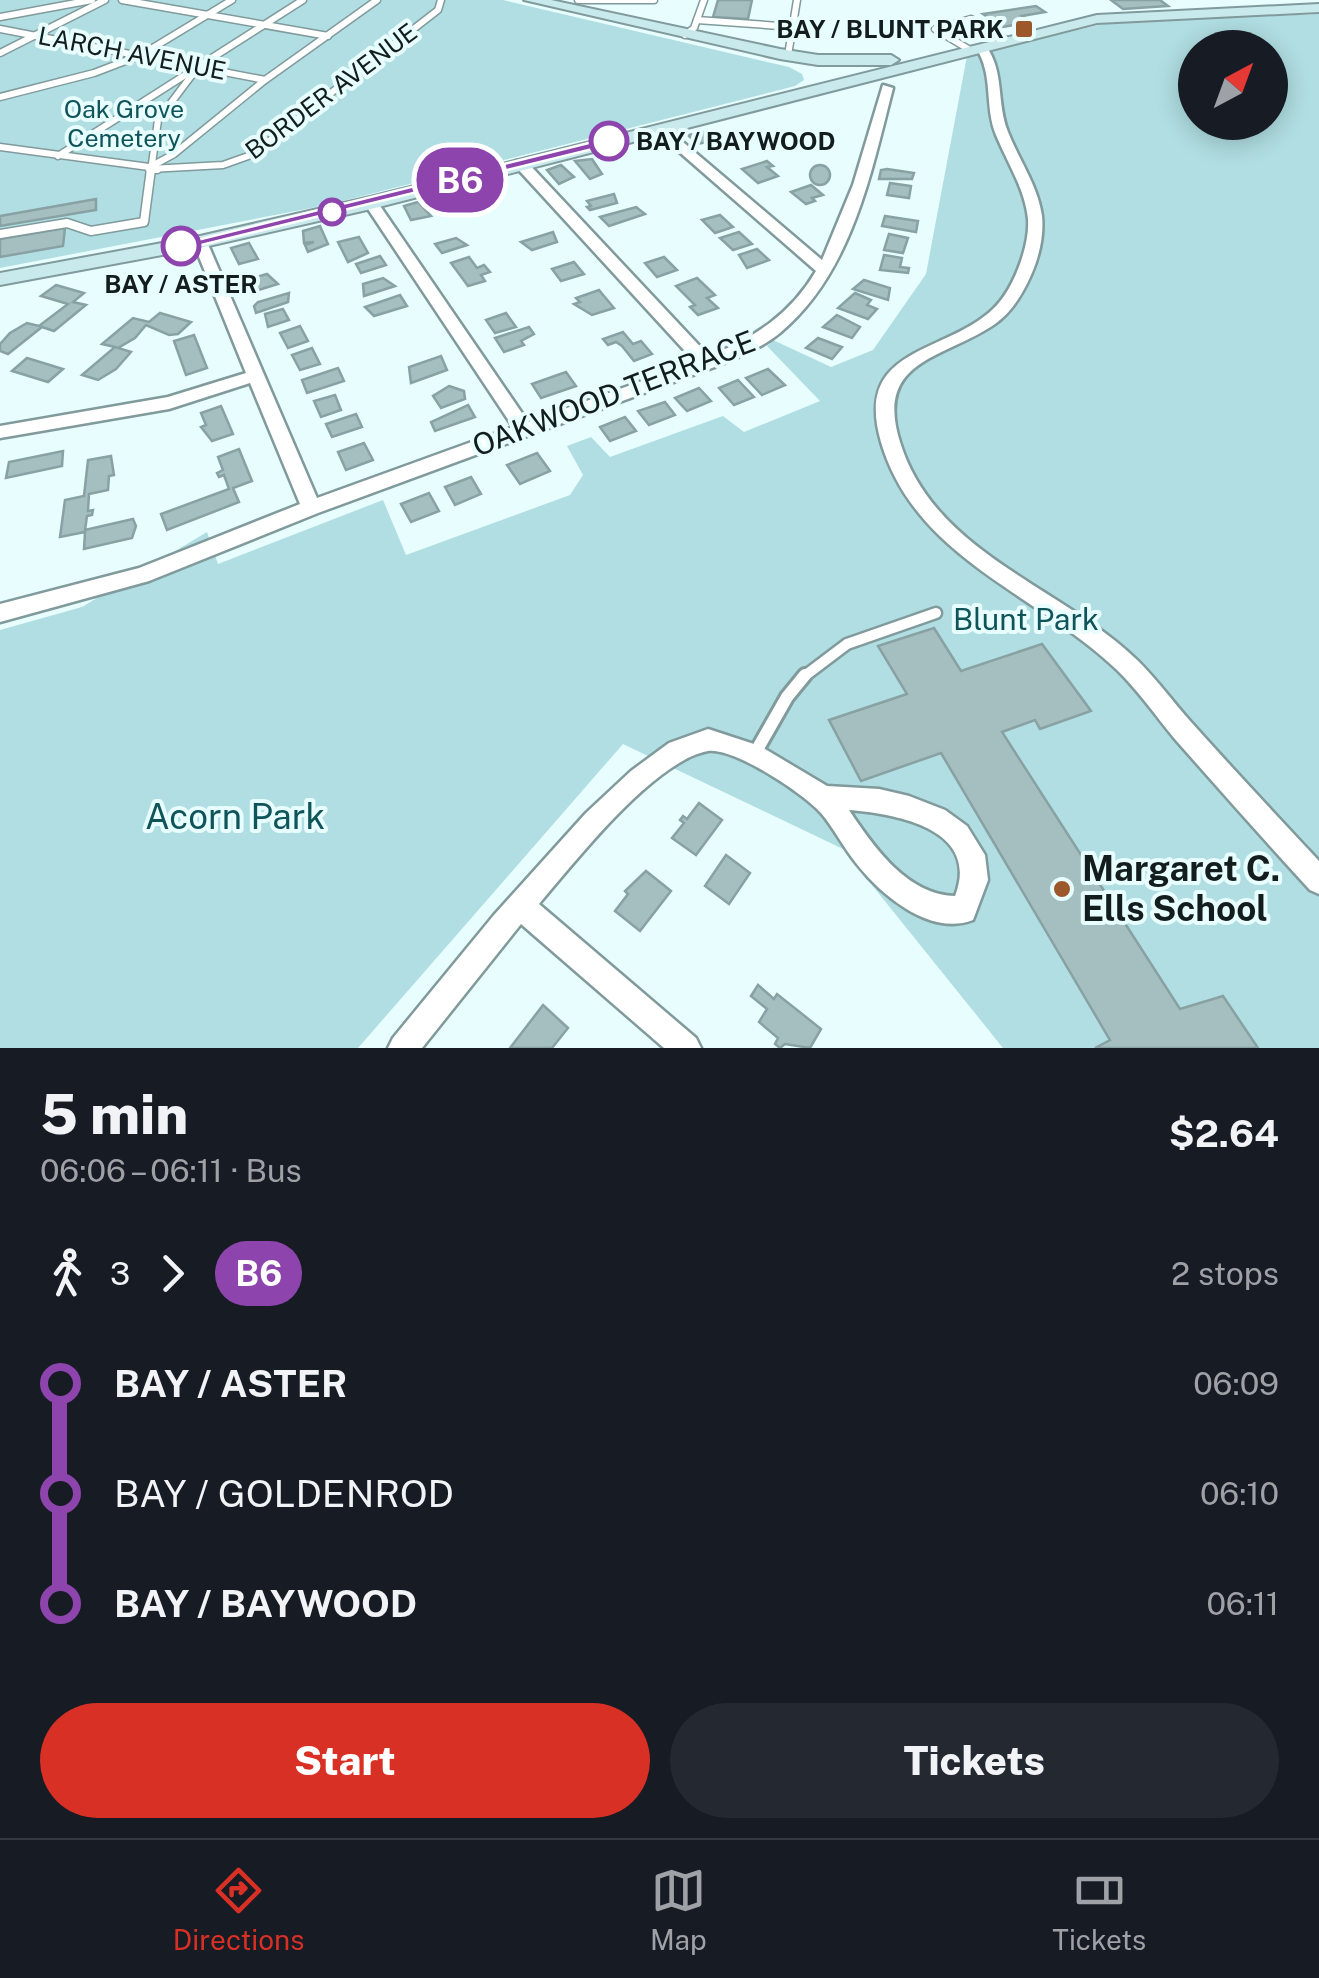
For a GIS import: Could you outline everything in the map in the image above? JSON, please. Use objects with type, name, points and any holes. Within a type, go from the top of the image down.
[{"type":"main road","points":[[532,0],[685,35],[825,60],[912,58],[976,49]]},
{"type":"main road","points":[[0,278],[200,242],[371,203],[779,97],[1097,20],[1319,8]]},
{"type":"main road","points":[[819,88],[830,82],[825,60]]},
{"type":"main road","points":[[779,97],[811,84],[825,60]]},
{"type":"street","points":[[976,49],[998,84],[997,119],[1032,203],[1035,233],[1018,286],[994,318],[923,351],[896,370],[884,393],[890,440],[905,480],[942,525],[997,574],[1117,655],[1319,881]]},
{"type":"street","name":"OAKWOOD TERRACE","points":[[0,613],[142,574],[706,364],[776,328],[823,269],[842,237],[887,88]]},
{"type":"street","points":[[659,129],[823,269]]},
{"type":"street","points":[[521,164],[706,364]]},
{"type":"street","points":[[371,203],[524,430]]},
{"type":"street","points":[[200,242],[311,508]]},
{"type":"street","points":[[0,432],[169,403],[256,376]]},
{"type":"street","points":[[403,1048],[521,906],[634,781],[673,750],[706,740],[754,756],[824,798],[863,852],[892,882],[920,902],[946,912],[963,910],[975,882],[975,868],[970,848],[954,832],[932,815],[894,803],[851,796],[824,798]]},
{"type":"street","points":[[521,906],[686,1048]]},
{"type":"lane","points":[[0,17],[92,0]]},
{"type":"lane","points":[[0,53],[105,0]]},
{"type":"lane","points":[[122,0],[328,36]]},
{"type":"lane","points":[[0,98],[111,67],[141,54],[232,0]]},
{"type":"lane","points":[[58,156],[302,0]]},
{"type":"lane","points":[[150,168],[378,0]]},
{"type":"lane","name":"BORDER AVENUE","points":[[0,146],[150,168],[223,165],[251,156],[438,10],[441,0]]},
{"type":"lane","points":[[578,0],[654,0]]},
{"type":"lane","points":[[685,35],[697,20],[704,0]]},
{"type":"lane","points":[[788,55],[797,0]]},
{"type":"lane","points":[[619,19],[635,1]]},
{"type":"lane","points":[[697,20],[794,27]]},
{"type":"lane","points":[[976,49],[934,29],[971,20],[1008,41]]},
{"type":"lane","name":"LARCH AVENUE","points":[[0,29],[265,80]]},
{"type":"lane","points":[[110,48],[117,56],[111,67]]},
{"type":"lane","points":[[0,234],[67,223],[92,232],[144,222],[158,120],[198,67]]},
{"type":"lane","points":[[754,756],[792,684],[827,656],[866,634],[936,613]]},
{"type":"green space","name":"Oak Grove Cemetery","points":[[0,0],[503,0],[789,67],[802,74],[804,80],[795,86],[327,205],[0,268]]},
{"type":"green space","name":"Blunt Park","points":[[1319,14],[1319,1048],[1003,1048],[843,849],[623,744],[358,1048],[0,1048],[0,630],[82,607],[207,532],[218,564],[383,500],[406,555],[570,495],[583,475],[567,446],[591,437],[610,457],[723,416],[744,432],[820,401],[767,346],[773,340],[831,367],[873,350],[926,274],[967,56],[1112,22]]},
{"type":"building","points":[[718,0],[752,0],[748,19],[713,17]]},
{"type":"building","points":[[1111,0],[1160,0],[1168,6],[1123,9]]},
{"type":"building","points":[[1036,6],[1045,12],[1022,16],[1031,22],[1003,27],[983,14]]},
{"type":"building","points":[[709,131],[720,140],[697,144],[688,135]]},
{"type":"building","points":[[592,159],[602,174],[590,179],[575,161]]},
{"type":"building","points":[[767,161],[773,166],[767,167],[778,176],[758,183],[742,169]]},
{"type":"building","points":[[561,165],[574,177],[559,184],[547,170]]},
{"type":"building","points":[[820,165],[830,175],[820,185],[810,175]]},
{"type":"building","points":[[881,170],[914,173],[912,179],[879,179]]},
{"type":"building","points":[[890,183],[911,186],[909,198],[887,195]]},
{"type":"building","points":[[811,185],[823,195],[812,198],[815,201],[806,204],[791,192]]},
{"type":"building","points":[[614,194],[617,203],[590,210],[587,207],[591,206],[587,201]]},
{"type":"building","points":[[96,199],[96,210],[0,226],[0,216]]},
{"type":"building","points":[[418,202],[431,216],[411,220],[404,206]]},
{"type":"building","points":[[636,207],[645,214],[609,226],[600,217]]},
{"type":"building","points":[[720,215],[733,227],[715,233],[702,220]]},
{"type":"building","points":[[885,216],[918,221],[916,232],[882,226]]},
{"type":"building","points":[[320,226],[328,244],[308,252],[305,245],[314,242],[304,243],[303,231]]},
{"type":"building","points":[[65,228],[63,246],[0,257],[0,239]]},
{"type":"building","points":[[553,232],[557,242],[532,250],[521,242]]},
{"type":"building","points":[[739,232],[752,244],[733,250],[720,238]]},
{"type":"building","points":[[889,234],[908,238],[903,253],[884,250]]},
{"type":"building","points":[[359,237],[368,253],[348,262],[338,242]]},
{"type":"building","points":[[456,238],[467,245],[442,253],[435,244]]},
{"type":"building","points":[[249,243],[258,259],[239,264],[231,248]]},
{"type":"building","points":[[757,249],[769,260],[747,268],[739,255]]},
{"type":"building","points":[[884,255],[902,258],[900,267],[909,268],[908,273],[880,270]]},
{"type":"building","points":[[380,256],[386,265],[361,273],[356,264]]},
{"type":"building","points":[[469,257],[477,268],[484,265],[490,272],[481,275],[485,281],[468,286],[451,263]]},
{"type":"building","points":[[664,257],[677,270],[657,277],[645,263]]},
{"type":"building","points":[[574,262],[584,274],[561,281],[552,269]]},
{"type":"building","points":[[267,274],[278,284],[252,292],[246,280]]},
{"type":"building","points":[[383,278],[395,286],[364,296],[363,284]]},
{"type":"building","points":[[697,278],[715,295],[707,298],[718,308],[698,315],[690,307],[695,305],[676,286]]},
{"type":"building","points":[[864,280],[890,288],[888,300],[853,289]]},
{"type":"building","points":[[56,285],[84,293],[73,302],[86,305],[54,331],[42,327],[8,354],[0,351],[0,344],[10,333],[27,323],[39,326],[68,304],[41,296]]},
{"type":"building","points":[[599,290],[614,308],[592,315],[574,304],[580,302],[576,298]]},
{"type":"building","points":[[289,293],[288,302],[256,313],[254,306],[258,302]]},
{"type":"building","points":[[855,293],[871,300],[867,305],[877,309],[868,319],[838,308]]},
{"type":"building","points":[[400,295],[407,306],[374,316],[365,307]]},
{"type":"building","points":[[283,309],[289,320],[268,327],[265,314]]},
{"type":"building","points":[[160,313],[191,322],[178,334],[169,335],[146,325],[135,338],[118,348],[131,352],[116,369],[98,380],[82,375],[115,347],[102,344],[133,318],[149,322]]},
{"type":"building","points":[[506,313],[516,327],[495,333],[486,320]]},
{"type":"building","points":[[837,315],[860,327],[852,338],[823,327]]},
{"type":"building","points":[[300,326],[308,341],[288,348],[280,333]]},
{"type":"building","points":[[529,327],[534,334],[521,341],[524,345],[504,352],[495,338]]},
{"type":"building","points":[[623,332],[633,344],[641,341],[652,354],[634,361],[622,346],[616,342],[608,345],[603,339]]},
{"type":"building","points":[[194,335],[207,368],[186,375],[174,341]]},
{"type":"building","points":[[818,338],[842,347],[832,359],[806,348]]},
{"type":"building","points":[[312,348],[320,364],[300,370],[292,355]]},
{"type":"building","points":[[441,356],[447,370],[411,383],[409,367]]},
{"type":"building","points":[[27,358],[63,369],[48,382],[12,371]]},
{"type":"building","points":[[338,368],[344,381],[307,393],[302,380]]},
{"type":"building","points":[[768,369],[785,385],[762,395],[746,378]]},
{"type":"building","points":[[566,372],[576,386],[541,398],[532,384]]},
{"type":"building","points":[[738,380],[754,397],[734,405],[719,388]]},
{"type":"building","points":[[449,386],[464,391],[465,399],[441,408],[433,396]]},
{"type":"building","points":[[699,388],[711,401],[687,411],[675,398]]},
{"type":"building","points":[[335,395],[341,410],[321,417],[314,401]]},
{"type":"building","points":[[665,402],[675,415],[649,425],[638,411]]},
{"type":"building","points":[[468,405],[475,417],[435,431],[431,422]]},
{"type":"building","points":[[221,406],[233,434],[212,441],[201,427],[206,425],[201,413]]},
{"type":"building","points":[[356,414],[362,427],[332,437],[326,424]]},
{"type":"building","points":[[625,417],[636,431],[610,441],[600,427]]},
{"type":"building","points":[[364,443],[373,460],[346,470],[338,452]]},
{"type":"building","points":[[239,449],[252,481],[233,488],[239,502],[167,530],[161,514],[229,489],[224,475],[219,477],[217,473],[223,470],[218,457]]},
{"type":"building","points":[[63,451],[62,466],[6,478],[9,462]]},
{"type":"building","points":[[537,453],[550,471],[520,484],[507,465]]},
{"type":"building","points":[[111,456],[114,475],[109,476],[108,490],[89,494],[88,511],[93,510],[87,516],[85,530],[133,519],[136,526],[132,538],[84,549],[85,532],[60,537],[65,500],[84,496],[88,460]]},
{"type":"building","points":[[471,477],[481,494],[455,505],[445,487]]},
{"type":"building","points":[[429,493],[439,511],[411,522],[401,504]]},
{"type":"building","name":"Margaret C. Ells School","points":[[934,628],[961,671],[1042,644],[1091,711],[1040,729],[1035,720],[1002,732],[1180,1009],[1223,996],[1258,1048],[1095,1048],[1110,1040],[941,753],[861,781],[829,720],[907,694],[878,646]]},
{"type":"building","points":[[699,803],[722,820],[696,855],[672,838],[684,823],[680,820],[683,816],[687,819]]},
{"type":"building","points":[[726,855],[750,873],[729,904],[705,886]]},
{"type":"building","points":[[646,871],[671,891],[640,931],[615,911],[628,894],[625,891]]},
{"type":"building","points":[[758,985],[774,999],[777,994],[821,1029],[810,1048],[785,1044],[780,1048],[775,1044],[778,1038],[759,1022],[767,1009],[751,996]]},
{"type":"building","points":[[543,1005],[568,1028],[552,1048],[510,1048]]},
{"type":"bus line","name":"B6","points":[[181,246],[371,203],[609,141]]},
{"type":"place","name":"BAY / BLUNT PARK","points":[[1024,29]]},
{"type":"place","name":"BAY / BAYWOOD","points":[[609,141]]},
{"type":"place","name":"BAY / ASTER","points":[[181,246]]},
{"type":"place","name":"Margaret C. Ells School","points":[[1062,889]]},
{"type":"park label","name":"Acorn Park","points":[[235,817]]}]
